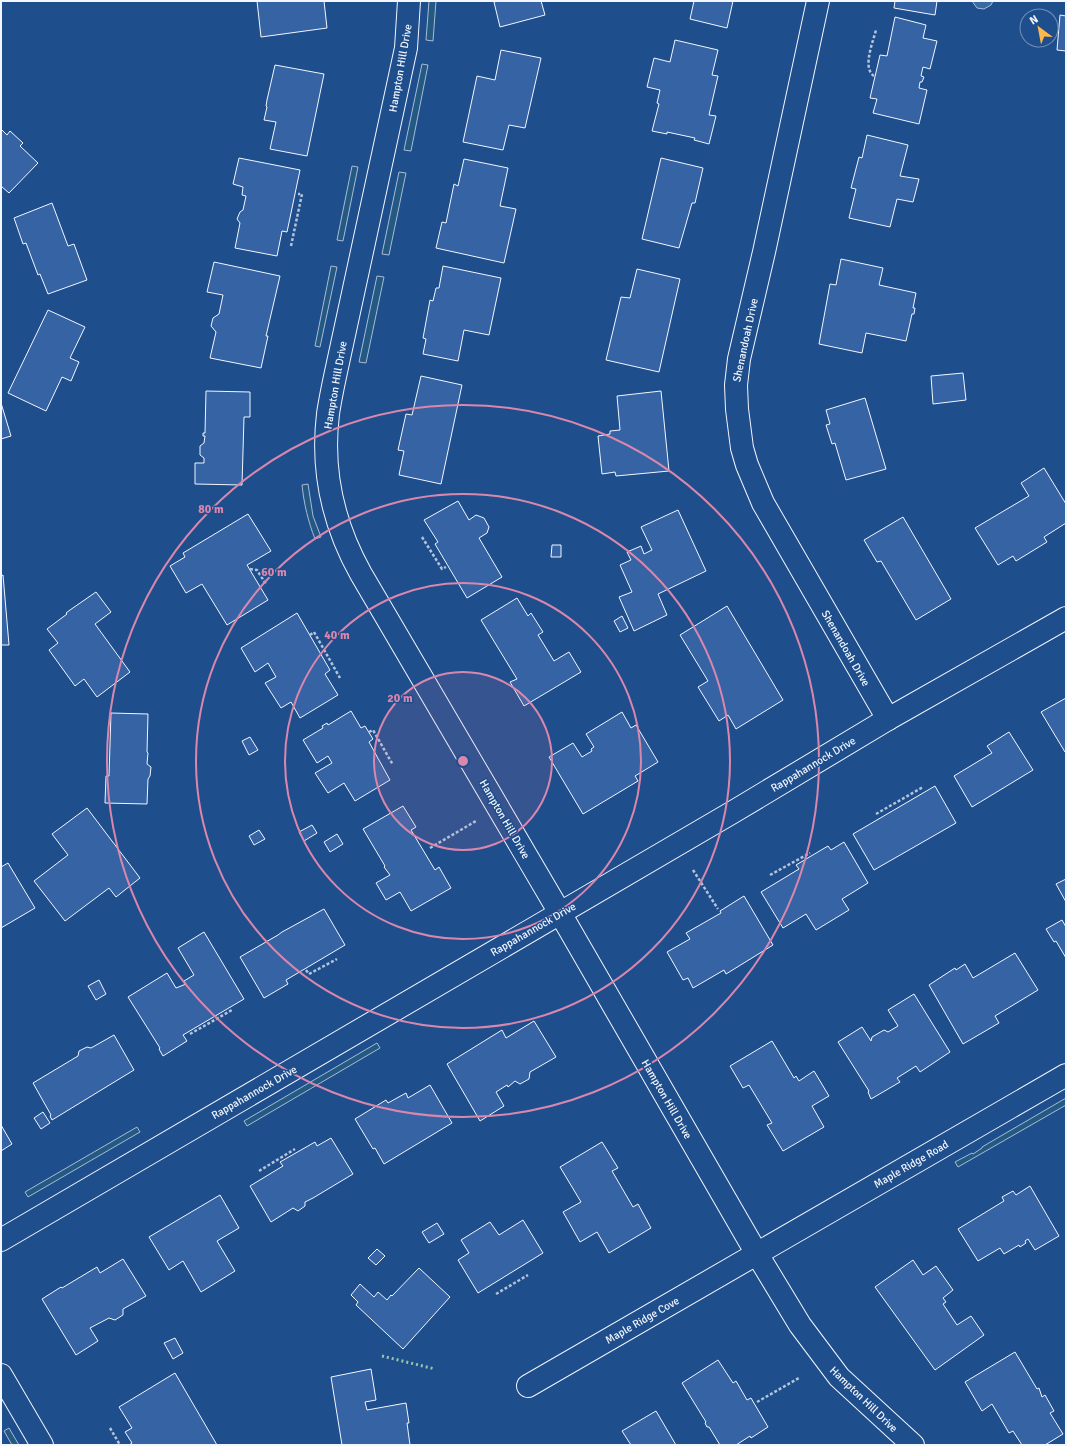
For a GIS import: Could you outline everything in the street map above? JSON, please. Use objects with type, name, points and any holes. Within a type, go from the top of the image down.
[{"type":"street","name":"Hampton Hill Drive","points":[[409,1],[406,48],[353,290],[328,414],[327,462],[330,492],[339,529],[353,559],[757,1254],[800,1325],[817,1350],[839,1377],[913,1445]]},
{"type":"street","name":"Shenandoah Drive","points":[[818,1],[764,252],[739,359],[736,385],[737,410],[747,465],[763,503],[888,719]]},
{"type":"street","name":"Rappahannock Drive","points":[[1,1240],[733,812],[888,719],[1066,618]]},
{"type":"street","name":"Maple Ridge Road","points":[[757,1254],[1066,1075]]},
{"type":"street","name":"Maple Ridge Cove","points":[[528,1386],[757,1254]]},
{"type":"street","points":[[1,1375],[42,1445]]},
{"type":"path","points":[[874,76],[870,72],[868,61],[876,30]]},
{"type":"path","points":[[291,246],[302,194],[298,194]]},
{"type":"path","points":[[422,537],[442,569],[446,567]]},
{"type":"path","points":[[250,569],[257,570],[266,584]]},
{"type":"path","points":[[310,635],[314,632],[340,678]]},
{"type":"path","points":[[370,732],[373,730],[393,765]]},
{"type":"path","points":[[876,814],[923,787]]},
{"type":"path","points":[[430,848],[479,819]]},
{"type":"path","points":[[770,876],[810,853]]},
{"type":"path","points":[[693,870],[718,909]]},
{"type":"path","points":[[306,970],[309,974],[337,959]]},
{"type":"path","points":[[190,1034],[232,1010]]},
{"type":"path","points":[[258,1171],[295,1149]]},
{"type":"path","points":[[496,1294],[528,1275]]},
{"type":"path","points":[[757,1402],[799,1378]]},
{"type":"path","points":[[110,1428],[120,1445]]},
{"type":"shaded area","points":[[429,1],[436,1],[433,41],[426,40]]},
{"type":"shaded area","points":[[972,1],[993,1],[991,5],[984,9],[977,8]]},
{"type":"shaded area","points":[[422,64],[428,65],[411,151],[404,150]]},
{"type":"shaded area","points":[[352,166],[358,167],[343,241],[337,240]]},
{"type":"shaded area","points":[[399,172],[406,173],[389,255],[382,254]]},
{"type":"shaded area","points":[[331,266],[337,267],[320,347],[315,346]]},
{"type":"shaded area","points":[[377,276],[384,277],[366,363],[359,362]]},
{"type":"shaded area","points":[[308,484],[313,516],[321,537],[315,539],[308,519],[302,485]]},
{"type":"shaded area","points":[[377,1043],[380,1048],[247,1126],[244,1121]]},
{"type":"shaded area","points":[[1066,1098],[1066,1105],[958,1167],[955,1162],[972,1153],[973,1154],[982,1147]]},
{"type":"shaded area","points":[[137,1127],[140,1132],[28,1197],[25,1192]]},
{"type":"shaded area","points":[[9,1428],[19,1445],[12,1445],[4,1431]]},
{"type":"building","points":[[257,1],[324,1],[327,28],[261,37]]},
{"type":"building","points":[[541,1],[545,15],[500,27],[494,2]]},
{"type":"building","points":[[694,1],[733,1],[727,28],[690,19]]},
{"type":"building","points":[[895,1],[937,1],[935,15],[894,8]]},
{"type":"building","points":[[1060,15],[1066,16],[1066,51],[1057,50],[1057,48],[1059,48]]},
{"type":"building","points":[[895,17],[926,25],[923,38],[937,41],[930,69],[923,67],[921,76],[924,77],[922,82],[920,82],[919,88],[927,90],[919,124],[873,113],[877,99],[870,98],[880,55],[887,56]]},
{"type":"building","points":[[675,40],[718,50],[712,75],[718,76],[709,115],[716,116],[709,144],[694,140],[695,138],[667,132],[667,134],[652,131],[659,104],[657,103],[660,90],[647,87],[654,58],[670,62]]},
{"type":"building","points":[[501,50],[541,58],[525,128],[509,125],[503,150],[463,142],[477,76],[495,80]]},
{"type":"building","points":[[275,65],[324,74],[307,156],[270,149],[276,122],[264,120]]},
{"type":"building","points":[[1,129],[7,135],[10,131],[23,143],[20,146],[38,163],[9,193],[1,186]]},
{"type":"building","points":[[867,135],[908,145],[900,176],[919,179],[913,202],[897,199],[890,227],[849,218],[856,189],[851,188],[859,157],[862,158]]},
{"type":"building","points":[[239,158],[300,170],[287,232],[282,231],[277,256],[235,248],[240,223],[237,219],[240,212],[243,210],[246,196],[242,195],[243,187],[233,184]]},
{"type":"building","points":[[661,158],[703,168],[695,203],[692,203],[679,248],[642,239]]},
{"type":"building","points":[[464,159],[508,168],[500,206],[516,209],[504,263],[436,248],[442,222],[446,223],[454,184],[458,186]]},
{"type":"building","points":[[52,203],[68,246],[74,244],[87,280],[48,294],[40,274],[38,275],[26,243],[23,244],[14,218]]},
{"type":"building","points":[[841,259],[883,268],[879,285],[916,293],[913,308],[915,308],[914,314],[912,314],[906,341],[866,333],[862,353],[819,344],[830,284],[836,285]]},
{"type":"building","points":[[214,262],[280,276],[266,336],[268,336],[261,368],[210,358],[216,332],[211,326],[213,318],[219,314],[223,295],[207,292]]},
{"type":"building","points":[[443,266],[501,278],[489,335],[464,330],[458,361],[423,354],[426,339],[423,338],[430,300],[433,301],[436,288],[439,288]]},
{"type":"building","points":[[637,269],[680,279],[659,372],[606,360],[621,297],[630,298]]},
{"type":"building","points":[[48,310],[85,327],[70,358],[79,362],[71,381],[62,377],[46,411],[8,393]]},
{"type":"building","points":[[963,373],[966,400],[933,404],[931,376]]},
{"type":"building","points":[[421,376],[462,385],[441,484],[399,475],[404,451],[398,450],[406,414],[412,415]]},
{"type":"building","points":[[206,391],[250,392],[250,417],[244,417],[242,485],[195,484],[195,463],[204,463],[204,458],[200,455],[200,446],[204,443],[205,436],[203,436],[203,433],[205,433]]},
{"type":"building","points":[[661,391],[669,471],[616,476],[615,472],[602,474],[598,436],[610,434],[610,431],[620,430],[617,396]]},
{"type":"building","points":[[865,398],[886,469],[846,480],[835,443],[832,444],[826,425],[830,424],[826,410]]},
{"type":"building","points":[[1,403],[11,436],[1,439]]},
{"type":"building","points":[[1044,468],[1066,504],[1066,523],[1044,537],[1047,542],[1016,561],[1013,556],[998,565],[975,528],[1029,496],[1021,483]]},
{"type":"building","points":[[458,501],[469,520],[476,515],[484,518],[489,527],[487,533],[479,538],[502,577],[467,598],[435,544],[438,542],[424,520]]},
{"type":"building","points":[[678,510],[706,571],[658,594],[667,615],[634,631],[619,597],[632,592],[620,565],[631,560],[627,552],[641,546],[644,554],[652,550],[641,527]]},
{"type":"building","points":[[248,514],[271,551],[247,565],[268,600],[227,625],[202,584],[186,593],[170,566],[185,557],[183,553]]},
{"type":"building","points":[[903,517],[951,599],[916,620],[881,561],[877,562],[864,540]]},
{"type":"building","points":[[552,545],[561,545],[561,557],[551,557]]},
{"type":"building","points":[[3,575],[9,645],[1,645],[1,576]]},
{"type":"building","points":[[96,592],[111,612],[95,624],[130,672],[97,697],[84,679],[75,686],[49,650],[58,643],[47,629],[67,614],[66,613]]},
{"type":"building","points":[[517,598],[528,616],[531,613],[543,632],[538,635],[554,661],[569,652],[581,672],[524,706],[510,682],[517,679],[481,620]]},
{"type":"building","points":[[727,606],[783,700],[736,729],[728,715],[719,721],[698,687],[708,681],[680,635]]},
{"type":"building","points":[[297,613],[330,670],[325,674],[338,695],[300,718],[291,702],[281,708],[265,683],[276,677],[268,663],[255,672],[241,648]]},
{"type":"building","points":[[622,616],[628,628],[620,632],[614,621]]},
{"type":"building","points":[[1066,698],[1066,751],[1065,752],[1041,712]]},
{"type":"building","points":[[351,711],[361,728],[365,726],[373,739],[369,742],[390,780],[355,801],[344,783],[328,793],[315,773],[332,763],[328,756],[317,763],[303,740],[323,728],[322,726],[327,723],[328,725]]},
{"type":"building","points":[[622,712],[631,728],[636,725],[658,762],[635,776],[638,781],[583,814],[549,757],[573,743],[582,757],[592,751],[591,749],[594,747],[586,734]]},
{"type":"building","points":[[111,713],[148,714],[147,764],[151,767],[150,776],[148,779],[147,804],[105,803],[106,776],[109,776]]},
{"type":"building","points":[[1009,732],[1033,770],[972,807],[954,776],[992,753],[987,746]]},
{"type":"building","points":[[250,737],[258,750],[249,755],[242,741]]},
{"type":"building","points":[[935,786],[956,823],[874,870],[853,834]]},
{"type":"building","points":[[403,806],[416,827],[411,830],[435,870],[439,867],[451,888],[411,911],[400,892],[386,900],[376,883],[390,875],[363,829]]},
{"type":"building","points":[[87,808],[140,878],[116,897],[109,888],[65,921],[34,881],[68,855],[52,834]]},
{"type":"building","points":[[312,825],[317,833],[304,841],[299,832]]},
{"type":"building","points":[[259,830],[265,839],[254,845],[249,836]]},
{"type":"building","points":[[337,834],[343,844],[330,852],[324,842]]},
{"type":"building","points":[[844,842],[868,883],[842,899],[849,910],[816,930],[806,914],[783,928],[761,892],[799,869],[796,865],[828,846],[831,850]]},
{"type":"building","points":[[8,863],[35,908],[1,928],[1,867]]},
{"type":"building","points":[[1066,879],[1066,902],[1056,884]]},
{"type":"building","points":[[744,896],[773,945],[726,974],[724,970],[693,988],[688,978],[683,980],[667,952],[690,939],[686,933],[721,913],[720,911]]},
{"type":"building","points":[[324,909],[345,945],[286,980],[288,984],[264,998],[240,957]]},
{"type":"building","points":[[1062,920],[1066,927],[1066,958],[1056,941],[1054,942],[1046,929]]},
{"type":"building","points":[[204,932],[244,999],[183,1035],[187,1041],[163,1056],[159,1049],[160,1048],[128,997],[167,973],[176,988],[186,984],[184,981],[194,975],[178,948]]},
{"type":"building","points":[[1015,953],[1038,990],[995,1016],[999,1023],[963,1044],[929,985],[955,968],[956,970],[965,964],[973,978]]},
{"type":"building","points":[[99,980],[106,994],[96,1000],[88,986]]},
{"type":"building","points":[[914,994],[950,1052],[920,1072],[916,1066],[897,1078],[900,1082],[871,1099],[868,1092],[869,1091],[838,1042],[862,1027],[871,1041],[872,1037],[884,1030],[888,1032],[898,1026],[888,1010]]},
{"type":"building","points":[[534,1021],[556,1057],[530,1072],[529,1079],[520,1084],[515,1081],[508,1087],[507,1085],[496,1092],[504,1106],[480,1121],[447,1064],[502,1030],[506,1038]]},
{"type":"building","points":[[114,1035],[134,1070],[52,1120],[51,1115],[33,1083],[78,1056],[79,1051],[87,1047],[91,1048]]},
{"type":"building","points":[[772,1041],[794,1078],[796,1076],[799,1081],[814,1071],[829,1096],[812,1106],[824,1127],[783,1151],[767,1125],[772,1123],[749,1085],[743,1088],[730,1066]]},
{"type":"building","points":[[430,1085],[452,1123],[384,1164],[355,1119],[386,1100],[388,1103],[406,1093],[408,1098]]},
{"type":"building","points":[[43,1112],[50,1123],[41,1129],[34,1118]]},
{"type":"building","points":[[1,1125],[12,1144],[1,1151]]},
{"type":"building","points":[[331,1138],[353,1174],[305,1202],[305,1206],[298,1211],[293,1208],[271,1222],[250,1186],[283,1166],[280,1162],[315,1142],[317,1146]]},
{"type":"building","points":[[602,1142],[618,1168],[612,1171],[633,1207],[638,1204],[651,1228],[609,1253],[597,1232],[580,1242],[563,1212],[581,1202],[560,1167]]},
{"type":"building","points":[[1030,1186],[1059,1236],[1035,1250],[1028,1239],[1025,1241],[1026,1243],[1020,1247],[1019,1245],[1004,1254],[1000,1248],[978,1261],[958,1229],[1004,1201],[1002,1197],[1013,1191],[1016,1195]]},
{"type":"building","points":[[220,1195],[239,1228],[217,1241],[235,1271],[201,1292],[183,1261],[169,1270],[149,1237]]},
{"type":"building","points":[[523,1220],[543,1253],[478,1293],[458,1260],[469,1253],[461,1240],[490,1222],[499,1235]]},
{"type":"building","points":[[437,1223],[444,1234],[429,1243],[422,1232]]},
{"type":"building","points":[[377,1249],[385,1256],[376,1265],[368,1258]]},
{"type":"building","points":[[123,1259],[146,1296],[123,1309],[123,1315],[115,1320],[109,1318],[90,1328],[98,1341],[76,1355],[42,1299],[97,1267],[100,1273]]},
{"type":"building","points":[[913,1260],[923,1275],[936,1266],[953,1290],[943,1298],[946,1302],[943,1304],[957,1325],[971,1316],[984,1335],[935,1370],[875,1287]]},
{"type":"building","points":[[419,1268],[450,1297],[403,1349],[356,1305],[358,1302],[351,1295],[360,1284],[374,1297],[378,1292],[387,1300]]},
{"type":"building","points":[[175,1338],[183,1353],[173,1359],[164,1343]]},
{"type":"building","points":[[1015,1352],[1037,1389],[1039,1388],[1042,1397],[1045,1395],[1054,1411],[1050,1413],[1063,1434],[1045,1445],[1022,1445],[1013,1431],[1009,1433],[992,1404],[982,1411],[965,1382]]},
{"type":"building","points":[[718,1360],[733,1383],[736,1381],[747,1400],[751,1398],[768,1427],[751,1438],[750,1436],[736,1445],[720,1445],[709,1427],[707,1427],[706,1422],[682,1383]]},
{"type":"building","points":[[371,1369],[376,1400],[365,1402],[367,1410],[406,1403],[410,1445],[342,1445],[331,1377]]},
{"type":"building","points":[[175,1373],[217,1445],[129,1445],[132,1443],[125,1432],[132,1428],[119,1407]]},
{"type":"building","points":[[656,1411],[676,1445],[631,1445],[622,1431]]},
{"type":"hedge","points":[[382,1356],[435,1369]]}]
